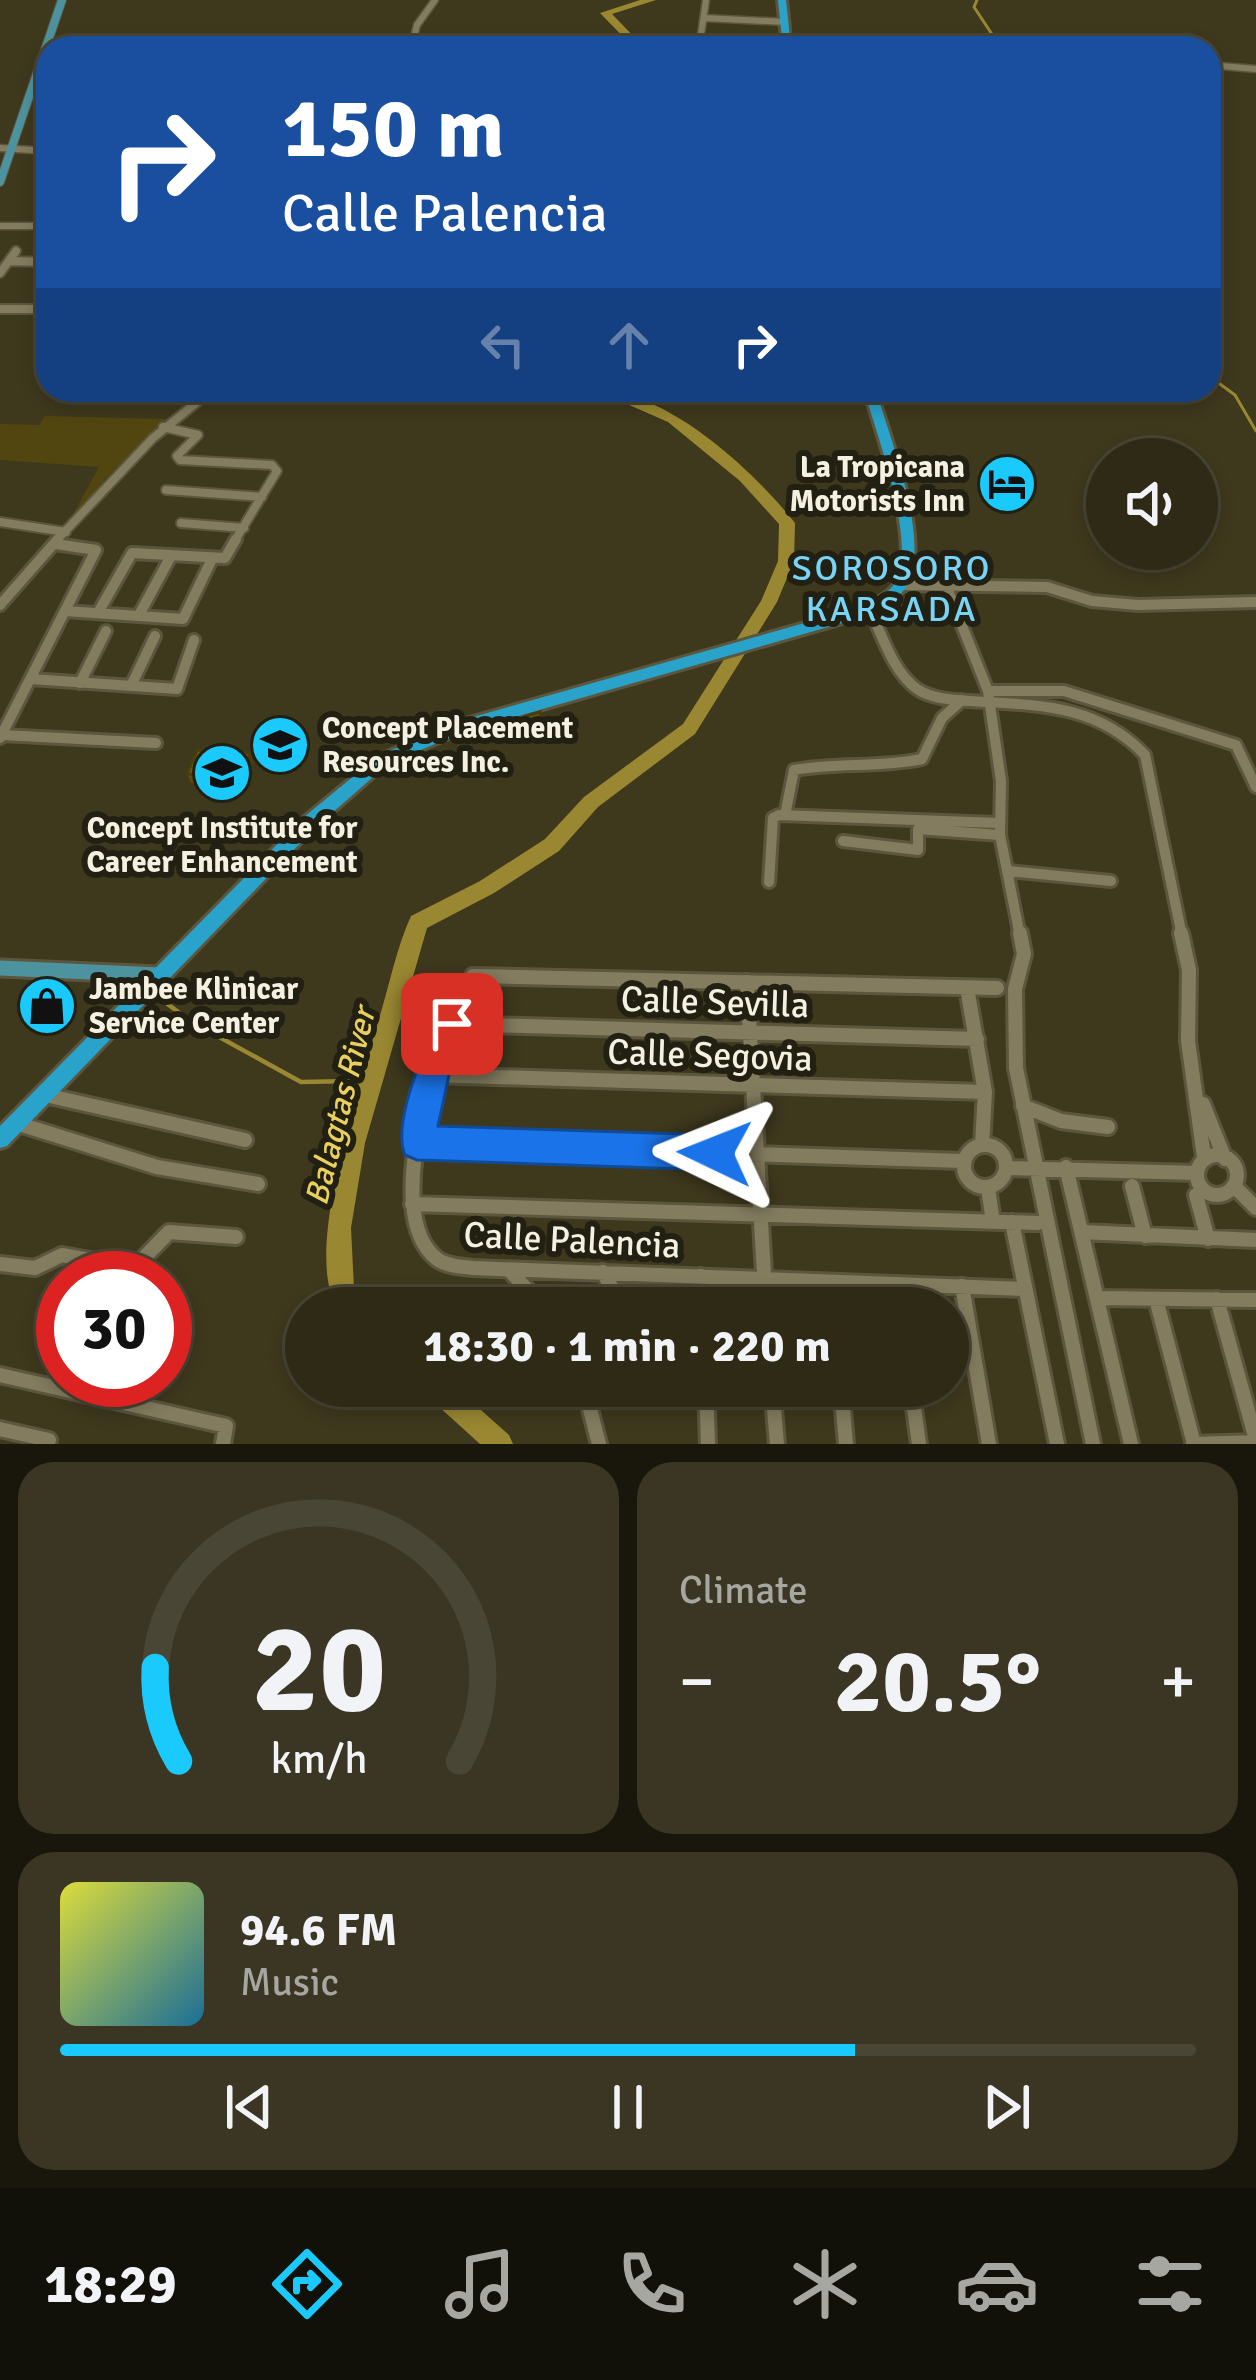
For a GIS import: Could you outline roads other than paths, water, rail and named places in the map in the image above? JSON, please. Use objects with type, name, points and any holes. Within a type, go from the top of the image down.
[{"type":"highway","points":[[782,0],[786,36]]},
{"type":"highway","points":[[0,1139],[344,789],[383,760],[459,727],[869,608],[900,586],[906,562],[903,513],[873,402]]},
{"type":"main road","points":[[50,36],[62,0]]},
{"type":"main road","points":[[0,182],[36,80]]},
{"type":"main road","points":[[0,968],[160,975]]},
{"type":"street","points":[[414,36],[435,0]]},
{"type":"street","points":[[701,36],[706,0]]},
{"type":"street","points":[[704,18],[785,22]]},
{"type":"street","points":[[1221,66],[1256,69]]},
{"type":"street","points":[[0,148],[36,151]]},
{"type":"street","points":[[0,226],[36,226]]},
{"type":"street","points":[[0,273],[16,251]]},
{"type":"street","points":[[9,261],[36,262]]},
{"type":"street","points":[[0,309],[36,310]]},
{"type":"street","points":[[0,605],[110,477],[196,402]]},
{"type":"street","points":[[99,611],[133,553],[225,559],[277,467],[180,460],[177,456],[198,435],[163,427]]},
{"type":"street","points":[[166,490],[262,497]]},
{"type":"street","points":[[0,522],[65,532]]},
{"type":"street","points":[[181,523],[244,528]]},
{"type":"street","points":[[56,544],[96,550],[1,737],[156,743]]},
{"type":"street","points":[[139,615],[171,556]]},
{"type":"street","points":[[65,611],[183,619],[212,559]]},
{"type":"street","points":[[900,586],[949,593],[1048,587],[1075,591],[1089,601],[1131,606],[1256,602]]},
{"type":"street","points":[[949,593],[989,696],[1001,781],[999,829],[1024,954],[1015,989],[1014,1030],[1023,1106],[1093,1444]]},
{"type":"street","points":[[869,608],[904,676],[932,696],[962,700],[1064,692],[1236,745],[1254,779]]},
{"type":"street","points":[[80,683],[106,631]]},
{"type":"street","points":[[131,686],[155,636]]},
{"type":"street","points":[[31,679],[176,689],[194,640]]},
{"type":"street","points":[[989,696],[1091,712],[1123,730],[1145,755],[1189,970],[1188,1041],[1204,1156],[1197,1173]]},
{"type":"street","points":[[785,815],[794,770],[835,762],[898,764],[922,759],[942,718],[962,700]]},
{"type":"street","points":[[769,882],[773,818],[785,815],[999,829]]},
{"type":"street","points":[[843,841],[918,850],[918,829],[999,829]]},
{"type":"street","points":[[1009,871],[1111,881]]},
{"type":"street","name":"Calle Palencia","points":[[997,988],[473,976],[432,1075],[417,1143],[412,1204],[424,1245],[435,1259],[511,1272],[1025,1289]]},
{"type":"street","points":[[747,982],[764,1287]]},
{"type":"street","points":[[967,988],[985,1092],[982,1145]]},
{"type":"street","name":"Calle Sevilla","points":[[452,1024],[976,1039]]},
{"type":"street","name":"Calle Segovia","points":[[432,1075],[985,1092]]},
{"type":"street","points":[[1198,1090],[1225,1159],[1237,1174],[1236,1188],[1256,1208]]},
{"type":"street","points":[[44,1095],[245,1140]]},
{"type":"street","points":[[1023,1106],[1061,1121],[1108,1127]]},
{"type":"street","points":[[16,1123],[157,1167],[258,1184]]},
{"type":"street","points":[[417,1143],[963,1161]]},
{"type":"street","points":[[982,1145],[998,1151],[1006,1168],[1002,1182],[988,1188],[969,1178],[963,1161],[966,1153],[982,1145]]},
{"type":"street","points":[[1204,1156],[1225,1159]]},
{"type":"street","points":[[1066,1167],[1131,1444]]},
{"type":"street","points":[[1006,1168],[1197,1173],[1214,1192],[1236,1188]]},
{"type":"street","points":[[1132,1186],[1144,1236]]},
{"type":"street","points":[[988,1188],[993,1222]]},
{"type":"street","points":[[1196,1195],[1208,1239]]},
{"type":"street","points":[[412,1204],[1038,1222]]},
{"type":"street","points":[[1012,1222],[1057,1444]]},
{"type":"street","points":[[0,1264],[35,1268],[62,1255],[134,1268],[169,1232],[236,1237]]},
{"type":"street","points":[[1082,1232],[1256,1240]]},
{"type":"street","points":[[511,1272],[525,1287]]},
{"type":"street","points":[[603,1272],[611,1287]]},
{"type":"street","points":[[700,1276],[701,1287]]},
{"type":"street","points":[[832,1283],[832,1287]]},
{"type":"street","points":[[962,1286],[989,1444]]},
{"type":"street","points":[[1098,1298],[1256,1300]]},
{"type":"street","points":[[1156,1299],[1194,1444],[1256,1441],[1217,1299]]},
{"type":"street","points":[[0,1375],[226,1426],[223,1444]]},
{"type":"street","points":[[589,1407],[599,1444]]},
{"type":"street","points":[[707,1407],[708,1444]]},
{"type":"street","points":[[774,1407],[777,1444]]},
{"type":"street","points":[[843,1407],[846,1444]]},
{"type":"street","points":[[914,1407],[920,1444]]},
{"type":"street","points":[[0,1429],[49,1440]]},
{"type":"waterway","name":"Balagtas River","points":[[628,36],[605,13],[651,0]]},
{"type":"waterway","points":[[977,0],[974,7],[993,36]]},
{"type":"waterway","points":[[1221,385],[1235,395],[1256,431]]},
{"type":"waterway","name":"Balagtas River","points":[[342,1287],[339,1228],[354,1143],[418,922],[487,887],[552,845],[591,802],[689,729],[769,602],[786,561],[787,523],[745,478],[673,419],[631,402]]},
{"type":"waterway","points":[[161,999],[190,1021],[301,1082],[355,1081],[367,1097]]},
{"type":"waterway","name":"Balagtas River","points":[[459,1407],[500,1444]]},
{"type":"place","name":"La Tropicana Motorists Inn","points":[[1007,484]]},
{"type":"place","name":"Concept Placement Resources Inc.","points":[[280,745]]},
{"type":"place","name":"Concept Institute for Career Enhancement","points":[[222,773]]},
{"type":"place","name":"Jambee Klinicar Service Center","points":[[47,1006]]},
{"type":"district","name":"SOROSORO KARSADA","points":[[892,588]]}]
